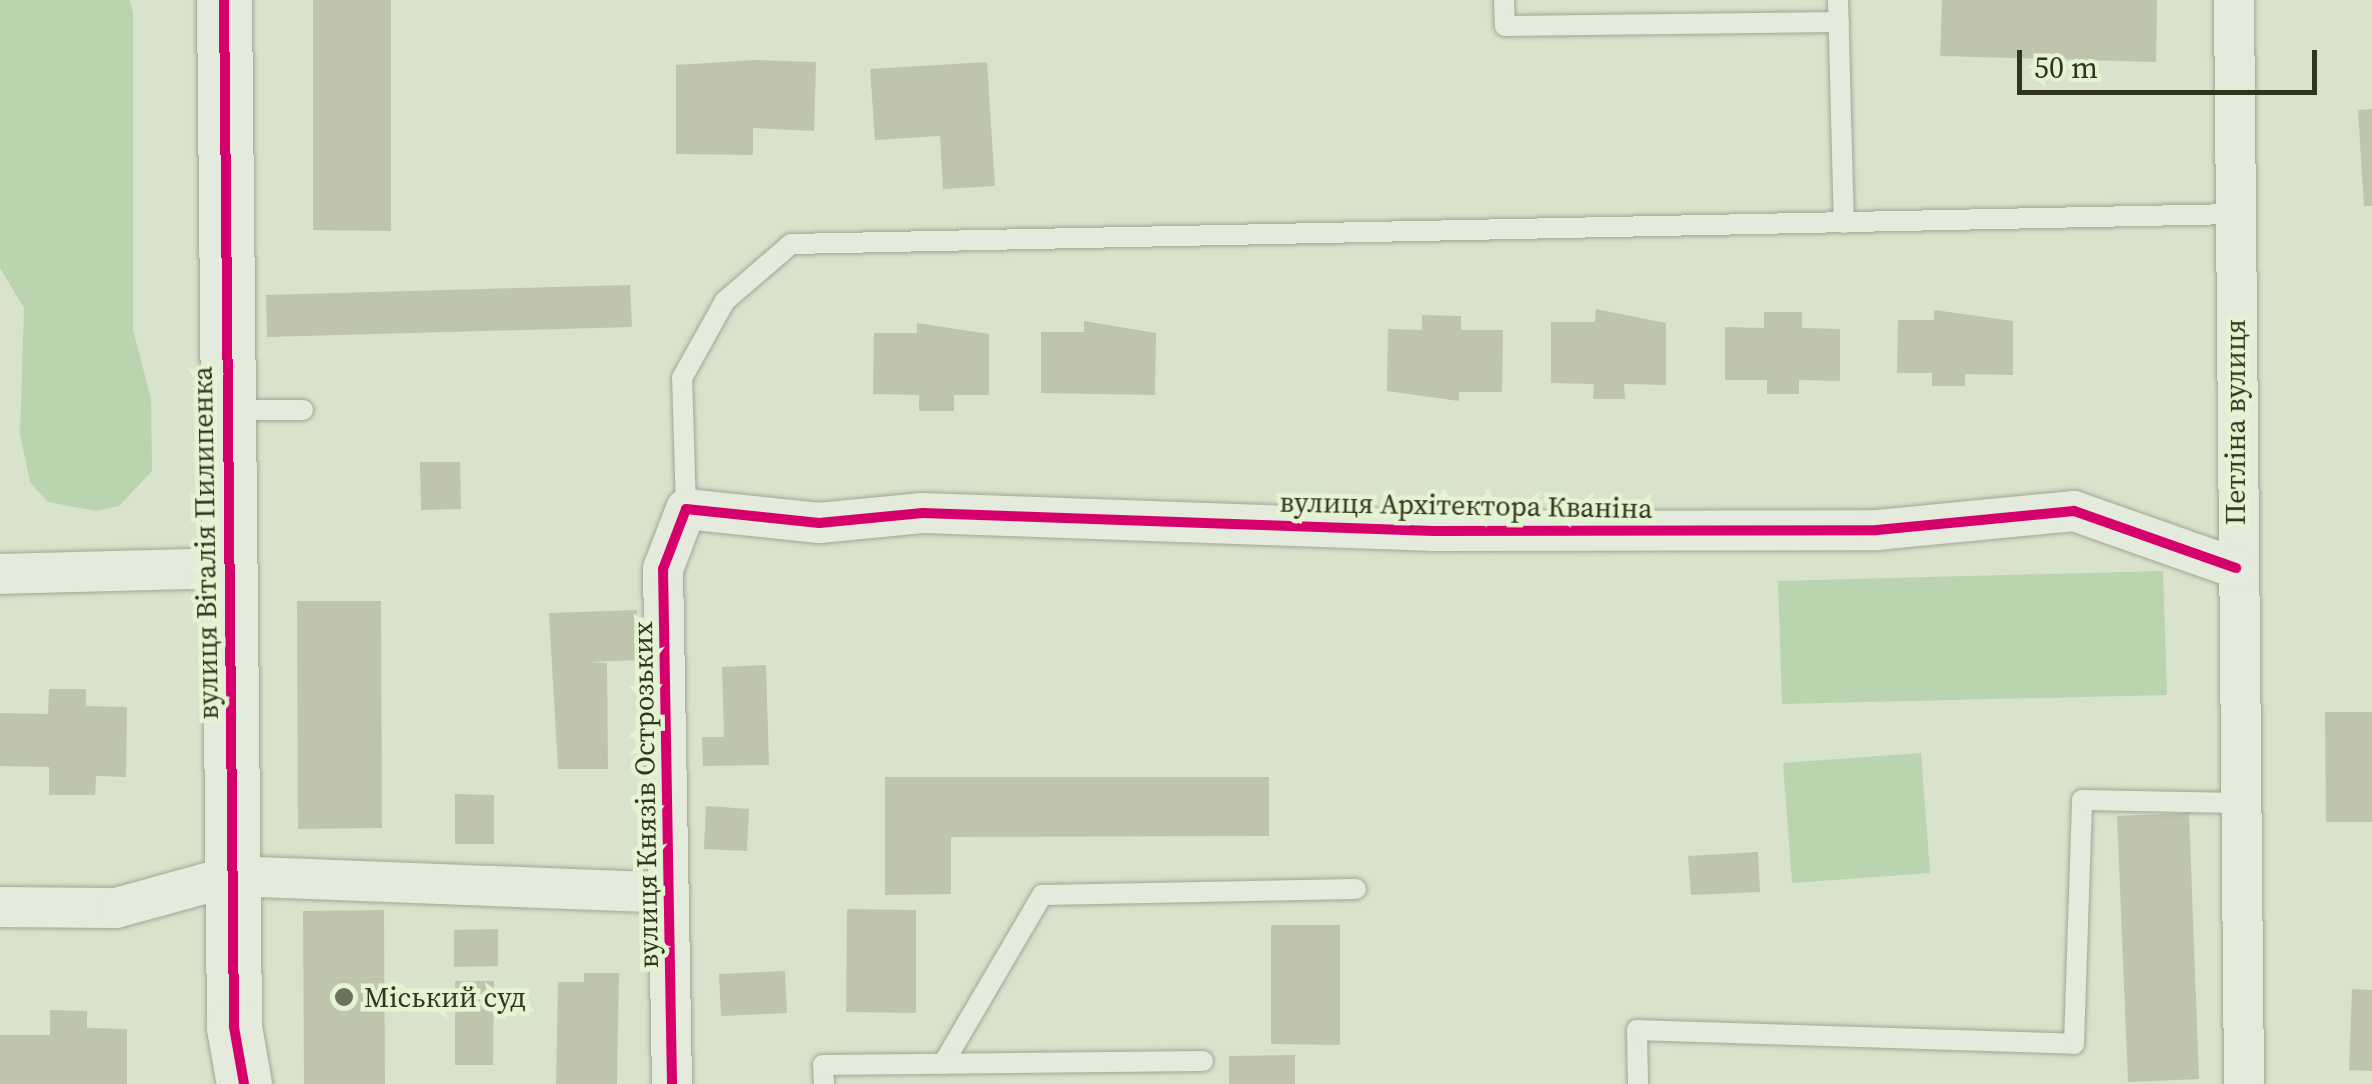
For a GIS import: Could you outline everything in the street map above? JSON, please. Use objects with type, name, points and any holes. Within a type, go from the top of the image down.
[{"type":"street","name":"вулиця Віталія Пилипенка","points":[[224,0],[232,876],[244,1084]]},
{"type":"street","name":"Петліна вулиця","points":[[2234,0],[2236,568],[2244,1084]]},
{"type":"street","name":"вулиця Архітектора Кваніна","points":[[686,509],[820,524],[924,513],[1434,531],[1877,530],[2074,511],[2236,568]]},
{"type":"street","name":"вулиця Князів Острозьких","points":[[672,1084],[663,569],[686,509]]},
{"type":"street","points":[[0,574],[228,568]]},
{"type":"street","name":"вулиця Князів Острозьких","points":[[0,907],[116,908],[232,876],[669,893]]},
{"type":"lane","points":[[1504,0],[1505,26],[1839,22]]},
{"type":"lane","points":[[1838,0],[1844,223]]},
{"type":"lane","points":[[686,509],[682,378],[725,301],[790,244],[2235,214]]},
{"type":"lane","points":[[226,410],[303,410]]},
{"type":"lane","points":[[1638,1084],[1637,1030],[2074,1044],[2082,800],[2239,803]]},
{"type":"lane","points":[[943,1064],[1042,895],[1356,889]]},
{"type":"lane","points":[[824,1084],[823,1064],[1202,1061]]},
{"type":"green space","points":[[0,0],[130,0],[133,13],[133,330],[151,399],[152,471],[119,506],[96,511],[48,502],[30,482],[20,434],[24,308],[0,268]]},
{"type":"green space","points":[[2163,571],[2167,695],[1782,704],[1778,581]]},
{"type":"green space","points":[[1921,753],[1930,873],[1792,883],[1783,763]]},
{"type":"building","points":[[313,0],[391,0],[391,231],[313,230]]},
{"type":"building","points":[[1942,0],[2157,0],[2156,62],[1940,56]]},
{"type":"building","points":[[754,60],[816,62],[814,131],[753,128],[753,155],[676,154],[676,65]]},
{"type":"building","points":[[987,62],[995,186],[943,189],[940,136],[875,140],[870,69]]},
{"type":"building","points":[[2372,109],[2372,206],[2364,206],[2358,110]]},
{"type":"building","points":[[630,285],[632,327],[267,337],[266,295]]},
{"type":"building","points":[[1596,309],[1666,323],[1666,385],[1624,384],[1625,399],[1593,399],[1594,384],[1551,383],[1551,322],[1595,322]]},
{"type":"building","points":[[1934,310],[2013,321],[2013,375],[1965,374],[1965,386],[1932,386],[1932,373],[1897,373],[1898,320],[1934,320]]},
{"type":"building","points":[[1764,312],[1802,312],[1802,328],[1840,329],[1840,381],[1799,380],[1799,394],[1767,394],[1767,380],[1725,380],[1725,327],[1764,328]]},
{"type":"building","points":[[1422,315],[1461,316],[1461,330],[1503,330],[1502,392],[1459,392],[1459,401],[1387,391],[1388,329],[1422,330]]},
{"type":"building","points":[[1084,321],[1156,333],[1155,395],[1041,393],[1041,332],[1084,332]]},
{"type":"building","points":[[917,323],[989,334],[989,395],[954,395],[954,411],[919,411],[919,395],[873,394],[874,333],[917,333]]},
{"type":"building","points":[[420,462],[460,462],[461,509],[421,510]]},
{"type":"building","points":[[297,601],[381,601],[382,828],[298,829]]},
{"type":"building","points":[[637,610],[639,660],[587,662],[607,663],[608,769],[558,769],[549,613]]},
{"type":"building","points":[[766,665],[769,765],[703,766],[702,737],[724,737],[722,667]]},
{"type":"building","points":[[49,689],[86,689],[86,706],[127,707],[126,777],[96,776],[95,795],[49,795],[49,767],[0,766],[0,713],[48,714]]},
{"type":"building","points":[[2325,712],[2372,712],[2372,822],[2326,822]]},
{"type":"building","points":[[885,777],[1269,777],[1269,836],[951,837],[951,894],[885,895]]},
{"type":"building","points":[[455,794],[494,795],[494,844],[455,844]]},
{"type":"building","points":[[706,806],[749,809],[747,851],[704,849]]},
{"type":"building","points":[[2189,813],[2199,1079],[2128,1082],[2117,816]]},
{"type":"building","points":[[1758,852],[1760,892],[1691,895],[1688,856]]},
{"type":"building","points":[[847,909],[916,910],[916,1013],[846,1012]]},
{"type":"building","name":"Міський суд","points":[[384,910],[385,1084],[304,1084],[303,911]]},
{"type":"building","points":[[1271,925],[1340,925],[1340,1045],[1271,1044]]},
{"type":"building","points":[[498,929],[498,966],[454,967],[454,930]]},
{"type":"building","points":[[785,971],[787,1013],[721,1016],[719,974]]},
{"type":"building","points":[[584,973],[619,973],[617,1084],[556,1084],[558,982],[584,982]]},
{"type":"building","points":[[455,981],[494,981],[493,1065],[455,1065]]},
{"type":"building","points":[[2352,989],[2372,990],[2372,1071],[2349,1070]]},
{"type":"building","points":[[50,1010],[87,1011],[87,1028],[127,1029],[127,1084],[0,1084],[0,1035],[50,1035]]},
{"type":"building","points":[[1295,1055],[1295,1084],[1229,1084],[1229,1056]]},
{"type":"cycle path","points":[[224,0],[234,1027],[244,1084]]},
{"type":"cycle path","points":[[672,1084],[663,569],[686,509],[819,523],[923,513],[1434,531],[1877,530],[2074,511],[2236,568]]},
{"type":"place","name":"Міський суд","points":[[344,997]]}]
